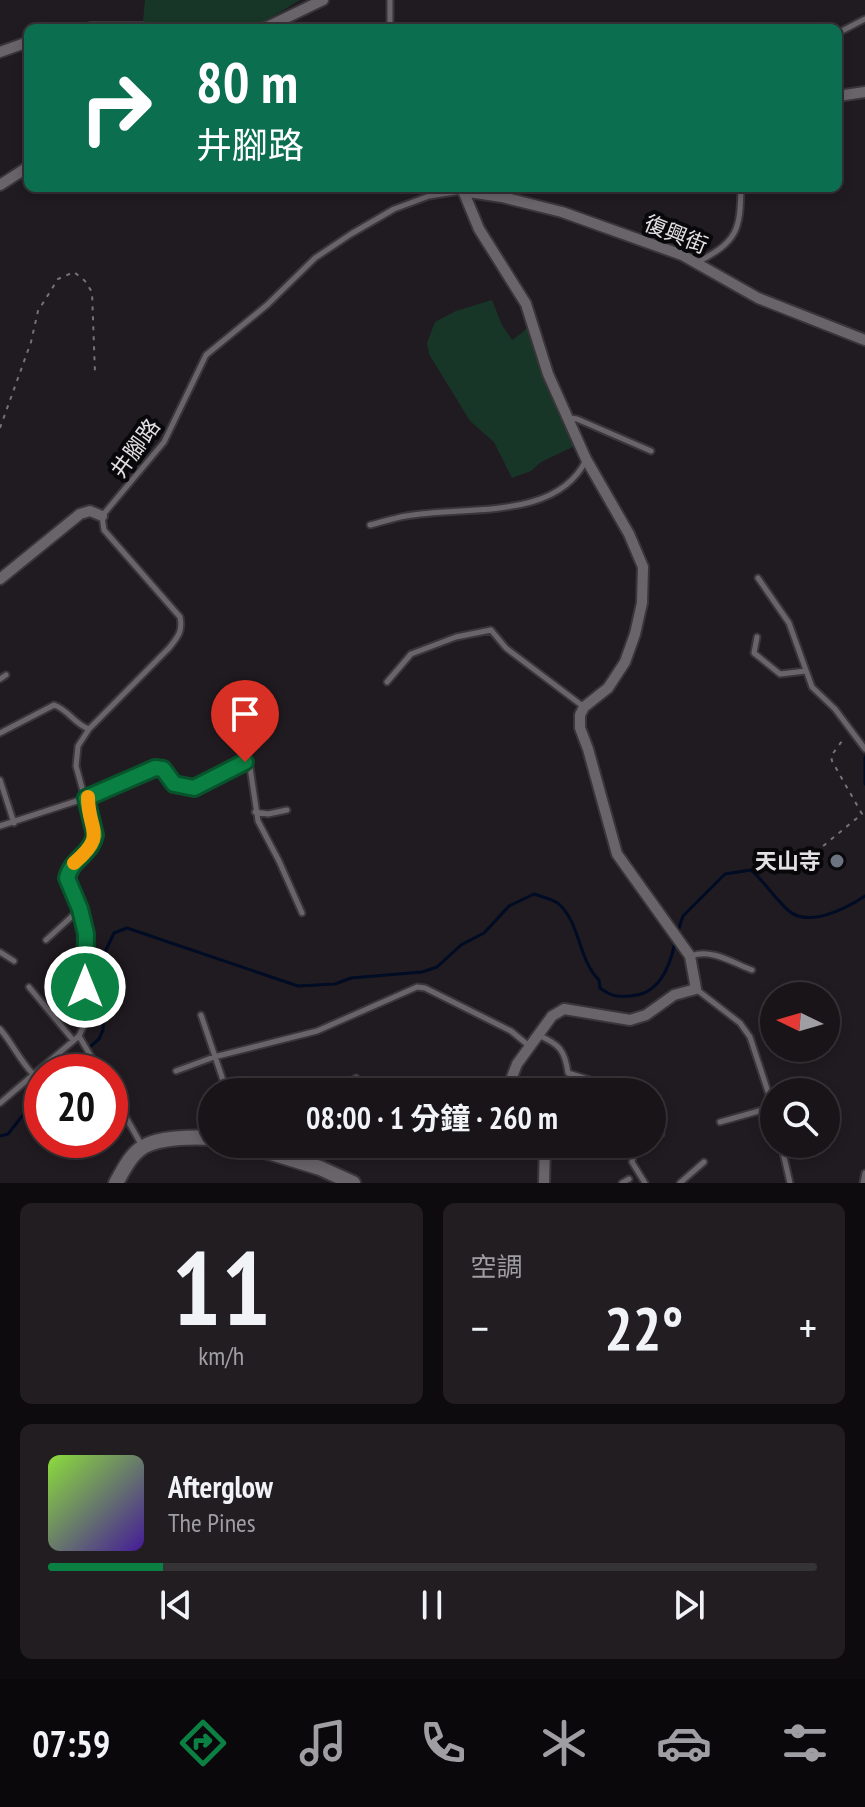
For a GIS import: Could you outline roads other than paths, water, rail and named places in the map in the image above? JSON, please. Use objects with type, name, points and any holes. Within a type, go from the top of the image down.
[{"type":"street","points":[[273,24],[323,0]]},
{"type":"street","points":[[0,52],[24,43]]},
{"type":"street","points":[[842,95],[865,92]]},
{"type":"street","points":[[0,185],[24,170]]},
{"type":"street","points":[[463,192],[479,229],[526,304],[543,362],[586,459],[643,567],[642,603],[625,662],[608,688],[584,707],[580,715],[580,728],[617,854],[690,956],[696,989],[674,995],[646,1015],[630,1020],[564,1009],[552,1016],[537,1034],[517,1064],[512,1078]]},
{"type":"street","name":"復興街","points":[[473,192],[562,212],[698,262],[758,298],[865,340]]},
{"type":"street","points":[[0,579],[80,514],[90,511],[102,516]]},
{"type":"street","points":[[116,1183],[127,1163],[143,1147],[166,1141],[198,1139]]},
{"type":"street","points":[[293,1158],[353,1183]]},
{"type":"street","points":[[544,1183],[545,1158]]},
{"type":"lane","points":[[390,0],[390,24]]},
{"type":"lane","points":[[842,31],[865,19]]},
{"type":"lane","name":"井腳路","points":[[102,516],[164,442],[206,355],[267,305],[315,258],[351,234],[394,209],[429,196],[451,192]]},
{"type":"lane","points":[[698,262],[731,240],[740,223],[741,192]]},
{"type":"lane","points":[[568,418],[651,451]]},
{"type":"lane","points":[[370,525],[407,516],[503,508],[544,496],[557,492],[573,481],[586,459]]},
{"type":"lane","points":[[56,1054],[76,1038],[85,1016],[86,934],[67,878],[71,865],[91,849],[95,835],[76,766],[76,754],[89,729],[169,648],[182,626],[180,617],[104,530],[102,516]]},
{"type":"lane","points":[[758,578],[789,623],[812,687],[835,709],[865,749]]},
{"type":"lane","points":[[387,682],[411,654],[456,637],[491,630],[506,648],[584,707]]},
{"type":"lane","points":[[757,637],[754,653],[780,674],[806,671]]},
{"type":"lane","points":[[0,733],[54,705],[64,708],[78,725],[89,729]]},
{"type":"lane","points":[[0,826],[86,798],[155,768],[163,769],[174,784],[194,788],[245,762],[250,767],[255,812],[302,913]]},
{"type":"lane","points":[[0,780],[14,823]]},
{"type":"lane","points":[[255,812],[268,814],[287,810]]},
{"type":"lane","points":[[46,940],[80,909]]},
{"type":"lane","points":[[0,952],[14,961]]},
{"type":"lane","points":[[690,956],[701,952],[710,954],[752,970]]},
{"type":"lane","points":[[29,987],[89,1054]]},
{"type":"lane","points":[[176,1071],[214,1057],[317,1031],[417,987],[425,988],[511,1031],[529,1046]]},
{"type":"lane","points":[[696,989],[740,1023],[750,1037],[762,1078]]},
{"type":"lane","points":[[201,1015],[222,1078]]},
{"type":"lane","points":[[0,1029],[24,1065]]},
{"type":"lane","points":[[537,1034],[557,1044],[565,1053],[568,1073],[584,1078]]},
{"type":"lane","points":[[0,1103],[24,1080]]},
{"type":"lane","points":[[720,1122],[760,1112]]},
{"type":"lane","points":[[128,1121],[143,1147]]},
{"type":"lane","points":[[633,1158],[632,1162],[645,1183]]},
{"type":"lane","points":[[784,1158],[790,1183]]},
{"type":"lane","points":[[680,1183],[704,1162]]},
{"type":"lane","points":[[863,1183],[865,1173]]},
{"type":"lane","points":[[622,1183],[629,1179]]},
{"type":"waterway","points":[[865,757],[865,784]]},
{"type":"waterway","points":[[677,934],[683,916],[725,874],[751,870],[789,911],[807,918],[838,911],[865,896]]},
{"type":"waterway","points":[[82,1054],[99,1039],[103,1030],[106,950],[114,933],[127,928],[298,986],[335,984],[351,978],[422,972],[437,967],[461,945],[484,933],[509,906],[534,894],[557,902],[566,912],[600,988],[621,996],[640,994],[656,985],[670,961],[675,942]]},
{"type":"waterway","points":[[0,1136],[8,1134],[24,1114]]},
{"type":"place","name":"天山寺","points":[[837,861]]}]
